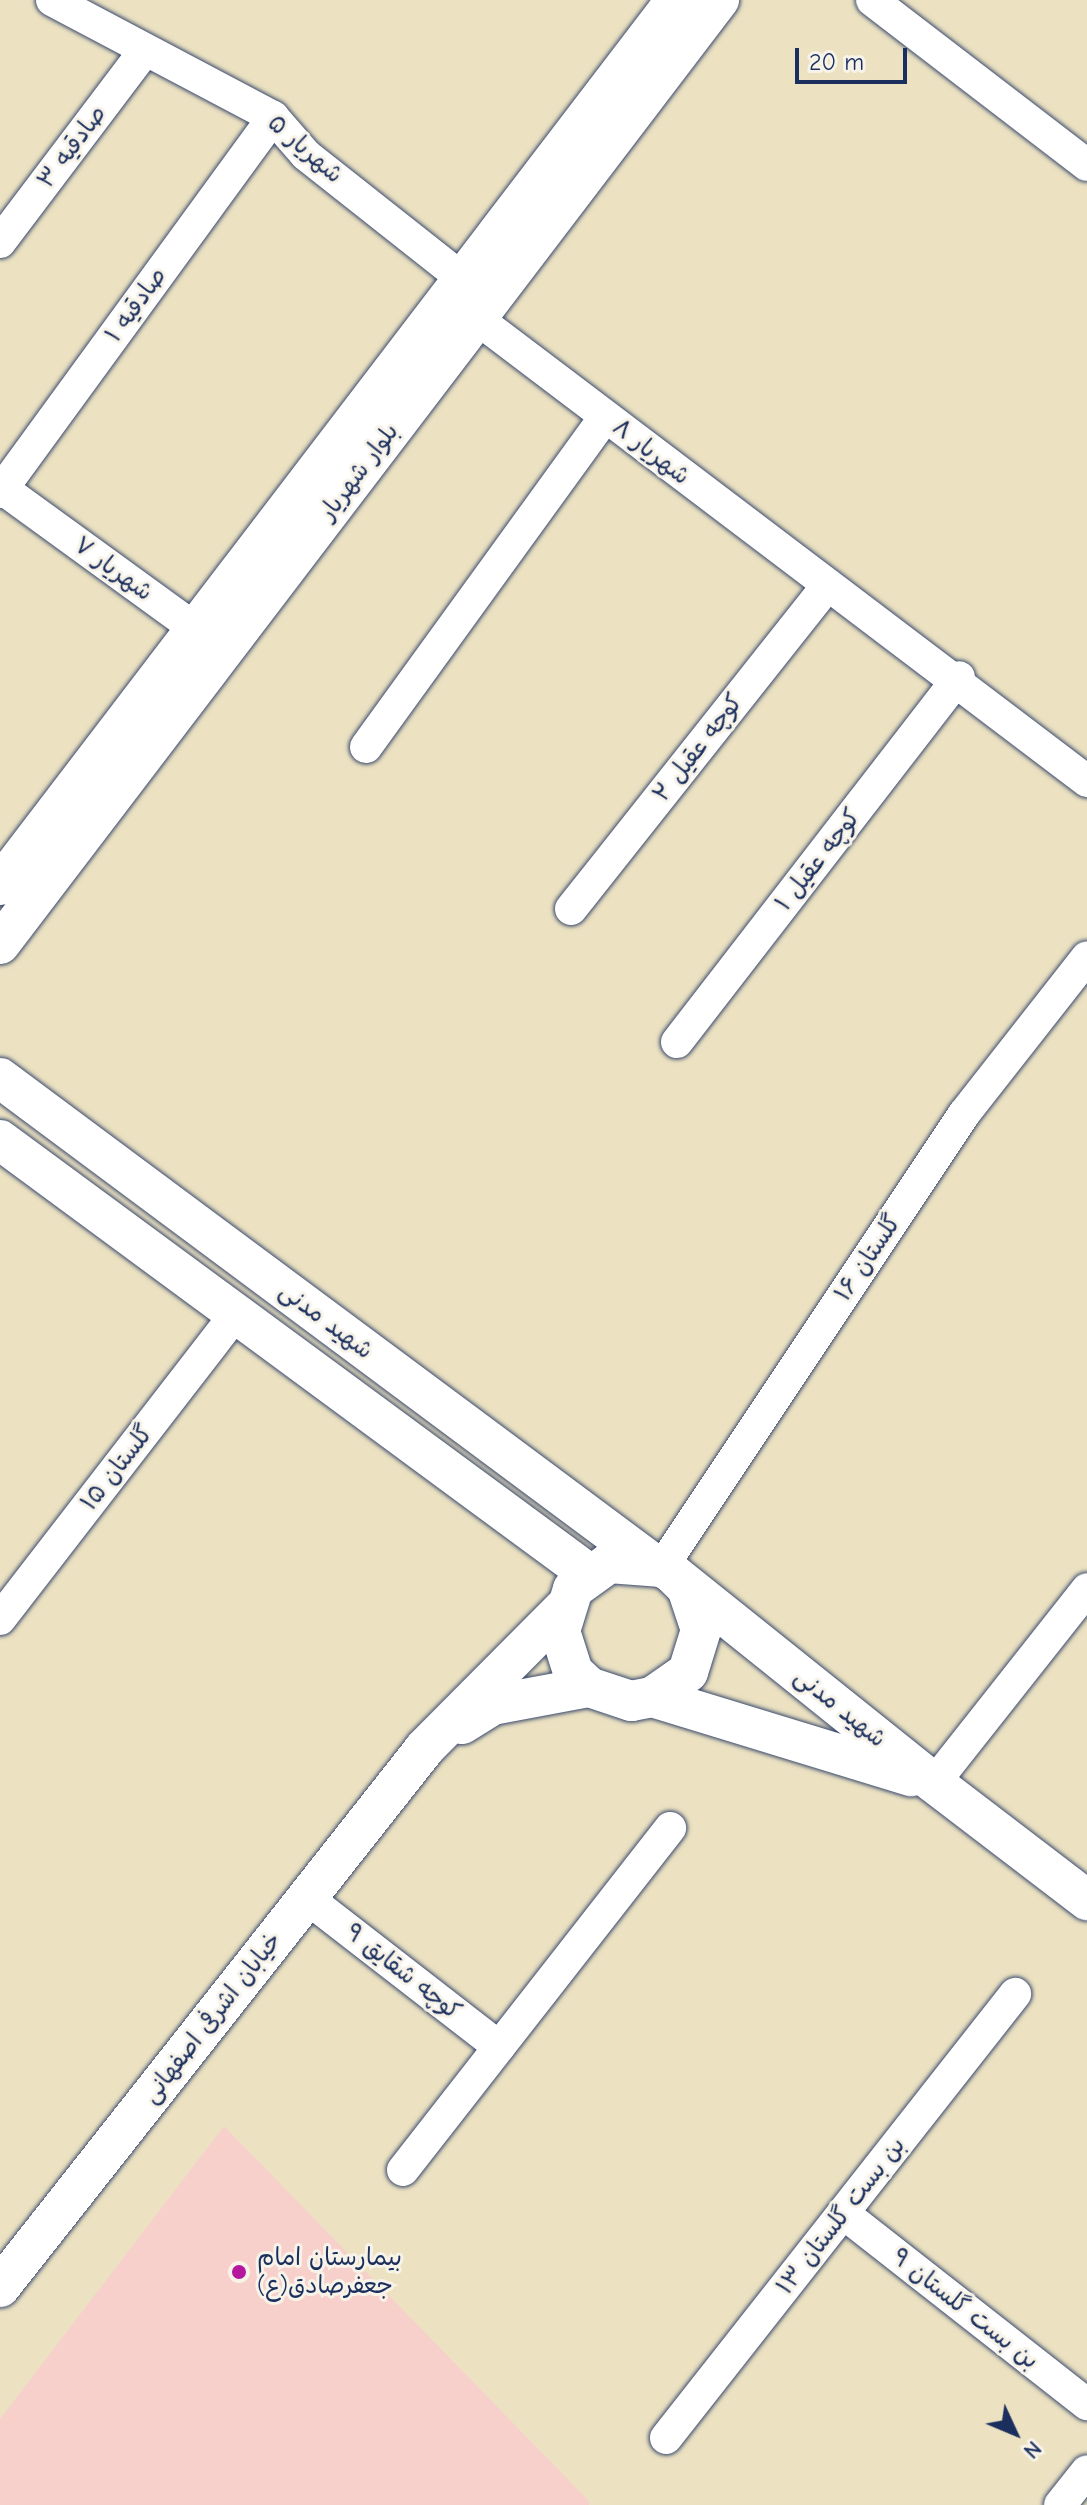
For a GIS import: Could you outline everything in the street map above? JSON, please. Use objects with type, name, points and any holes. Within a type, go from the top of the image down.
[{"type":"street","name":"شهریار ۵","points":[[52,0],[143,53],[273,117],[306,155],[463,279]]},
{"type":"street","name":"بلوار شهریار","points":[[6,907],[210,639],[463,279],[676,0]]},
{"type":"street","name":"بلوار شهریار","points":[[210,639],[476,318],[719,0]]},
{"type":"street","points":[[872,0],[910,11],[1087,165]]},
{"type":"street","name":"صادقیه ۳","points":[[0,242],[143,53]]},
{"type":"street","name":"صادقیه ۱","points":[[1,491],[273,117]]},
{"type":"street","points":[[463,279],[476,318]]},
{"type":"street","name":"شهریار ۸","points":[[476,318],[826,587],[959,677],[1087,781]]},
{"type":"street","points":[[366,747],[605,417]]},
{"type":"street","name":"شهریار ۷","points":[[1,491],[210,639]]},
{"type":"street","name":"کوچه عقیل ۲","points":[[571,909],[826,587]]},
{"type":"street","name":"کوچه عقیل ۱","points":[[677,1042],[959,677]]},
{"type":"street","name":"گلستان ۱۶","points":[[662,1568],[964,1114],[1087,957]]},
{"type":"street","name":"شهید مدنی","points":[[0,1078],[662,1568],[1087,1900]]},
{"type":"street","name":"شهید مدنی","points":[[0,1140],[233,1318],[589,1574]]},
{"type":"street","name":"گلستان ۱۵","points":[[0,1619],[233,1318]]},
{"type":"street","points":[[619,1561],[662,1568],[687,1588],[701,1630],[688,1672],[652,1697],[631,1701],[589,1687],[563,1653],[563,1609],[589,1574],[619,1561]]},
{"type":"street","points":[[934,1783],[1087,1589]]},
{"type":"street","name":"خیابان اشرفی اصفهانی","points":[[0,2287],[425,1748],[563,1609]]},
{"type":"street","name":"خیابان اشرفی اصفهانی","points":[[425,1748],[492,1705],[589,1687]]},
{"type":"street","name":"شهید مدنی","points":[[652,1697],[934,1783]]},
{"type":"street","points":[[403,2170],[670,1828]]},
{"type":"street","name":"کوچه شقایق ۹","points":[[307,1898],[499,2047]]},
{"type":"street","name":"بن بست گلستان ۱۳","points":[[666,2438],[1015,1994]]},
{"type":"street","name":"بن بست گلستان ۹","points":[[843,2213],[1087,2404]]},
{"type":"street","points":[[1060,2505],[1087,2471]]},
{"type":"shaded area","name":"بیمارستان امام جعفرصادق(ع)","points":[[224,2126],[589,2501],[589,2505],[0,2505],[0,2419]]},
{"type":"place","name":"بیمارستان امام جعفرصادق(ع)","points":[[239,2272]]}]
